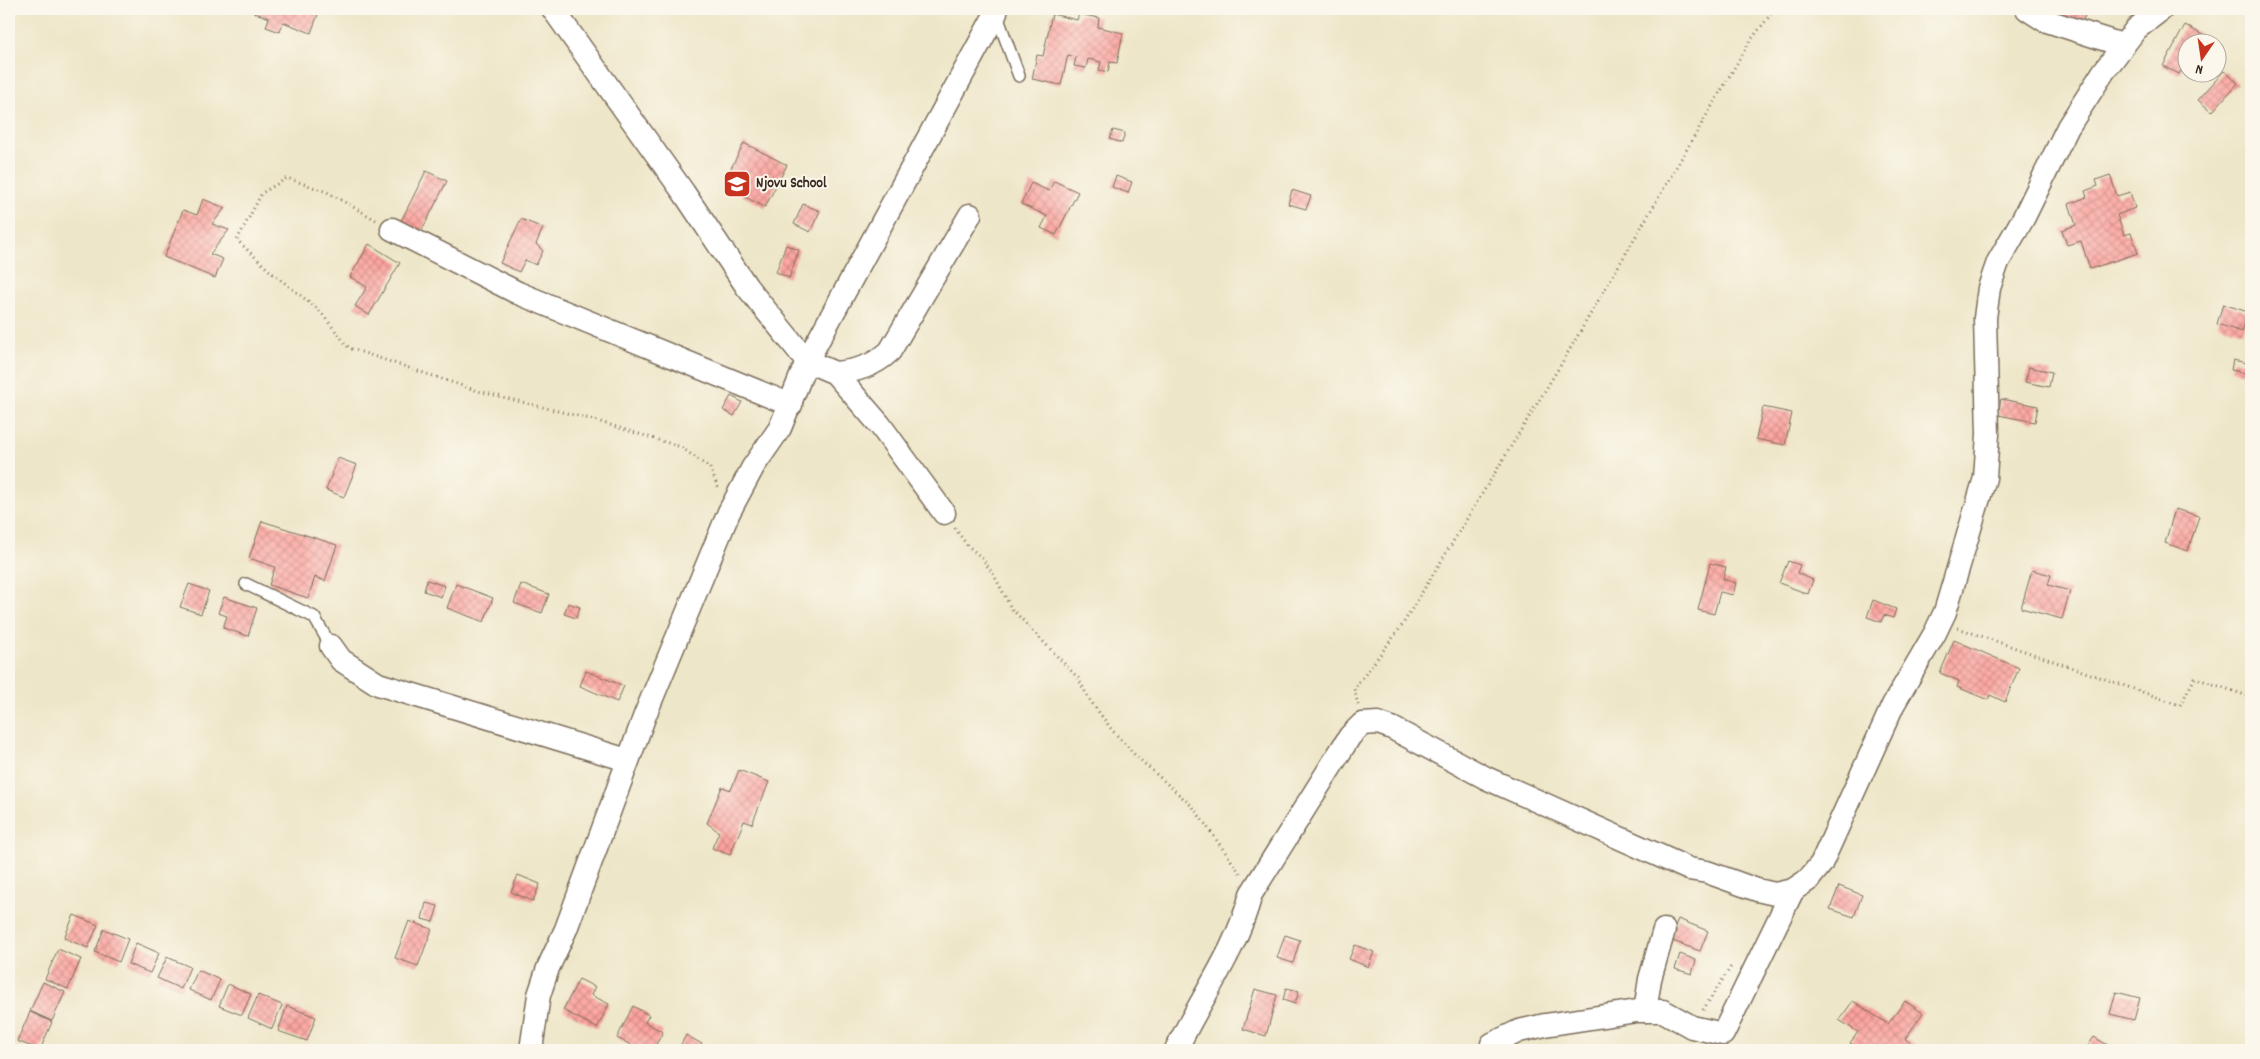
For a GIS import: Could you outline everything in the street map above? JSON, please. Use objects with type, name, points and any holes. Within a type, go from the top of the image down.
[{"type":"street","points":[[553,9],[684,194],[747,288],[807,362],[835,373],[880,425],[944,513]]},
{"type":"street","points":[[2027,9],[2044,20],[2122,44]]},
{"type":"street","points":[[1176,1050],[1217,978],[1246,912],[1251,894],[1350,736],[1362,724],[1378,723],[1392,728],[1486,778],[1689,869],[1707,872],[1757,890],[1775,894],[1793,890],[1808,880],[1821,864],[1893,705],[1940,622],[1986,478],[1988,434],[1984,342],[1989,288],[1998,262],[2024,217],[2068,127],[2122,44],[2136,29],[2162,9]]},
{"type":"street","points":[[531,1050],[539,995],[548,968],[564,935],[600,840],[627,760],[729,512],[753,467],[780,428],[807,362],[996,11]]},
{"type":"street","points":[[835,373],[868,367],[879,361],[890,350],[970,215]]},
{"type":"street","points":[[392,229],[518,293],[791,405]]},
{"type":"street","points":[[331,646],[341,660],[378,684],[627,760]]},
{"type":"street","points":[[1492,1048],[1519,1031],[1545,1025],[1645,1011],[1664,1010],[1692,1028],[1724,1034],[1793,890]]},
{"type":"street","points":[[1645,1011],[1650,979],[1664,930]]},
{"type":"lane","points":[[996,11],[1019,76]]},
{"type":"lane","points":[[246,584],[314,617],[331,646]]},
{"type":"path","points":[[1362,724],[1354,689],[1400,626],[1560,366],[1750,41],[1775,9]]},
{"type":"path","points":[[392,229],[328,192],[287,178],[262,193],[237,240],[272,273],[319,310],[349,348],[478,391],[594,420],[681,447],[710,468],[729,512]]},
{"type":"path","points":[[944,513],[967,545],[982,558],[995,577],[1010,608],[1078,678],[1089,698],[1112,730],[1136,756],[1193,807],[1223,846],[1251,894]]},
{"type":"path","points":[[1940,622],[2180,705],[2195,678],[2251,696]]},
{"type":"path","points":[[1677,1050],[1736,958]]},
{"type":"building","points":[[245,9],[320,9],[311,33],[283,22],[280,32],[266,27],[269,18]]},
{"type":"building","points":[[2059,9],[2087,9],[2082,24],[2057,16]]},
{"type":"building","points":[[1052,14],[1077,20],[1079,14],[1099,18],[1098,27],[1123,33],[1117,63],[1110,62],[1108,72],[1099,70],[1101,62],[1088,59],[1086,68],[1074,66],[1076,57],[1068,55],[1061,85],[1032,79],[1037,55],[1043,56]]},
{"type":"building","points":[[2185,25],[2197,32],[2181,32]]},
{"type":"building","points":[[2178,38],[2178,74],[2163,66]]},
{"type":"building","points":[[2228,74],[2238,83],[2212,112],[2198,100],[2214,82],[2228,82]]},
{"type":"building","points":[[1113,130],[1125,133],[1122,143],[1110,139]]},
{"type":"building","points":[[744,143],[787,165],[765,207],[741,195],[748,181],[729,172]]},
{"type":"building","points":[[426,171],[447,181],[421,232],[401,221]]},
{"type":"building","points":[[2110,175],[2117,196],[2130,192],[2135,208],[2117,215],[2124,235],[2131,233],[2138,253],[2090,269],[2081,241],[2067,245],[2062,230],[2076,225],[2069,204],[2087,197],[2085,191],[2098,186],[2096,180]]},
{"type":"building","points":[[1116,176],[1132,182],[1128,193],[1112,187]]},
{"type":"building","points":[[1054,181],[1078,192],[1056,235],[1041,228],[1047,216],[1021,204],[1031,183],[1049,191]]},
{"type":"building","points":[[1292,190],[1311,196],[1306,209],[1288,204]]},
{"type":"building","points":[[203,199],[225,208],[212,224],[229,230],[210,254],[223,259],[215,278],[164,257],[183,210],[197,215]]},
{"type":"building","points":[[803,204],[820,211],[810,232],[794,224]]},
{"type":"building","points":[[521,219],[543,228],[536,244],[543,251],[536,265],[525,260],[519,272],[500,263]]},
{"type":"building","points":[[369,244],[400,263],[369,315],[355,306],[367,287],[350,277]]},
{"type":"building","points":[[786,245],[799,250],[789,278],[776,272]]},
{"type":"building","points":[[2223,304],[2248,312],[2242,332],[2217,324]]},
{"type":"building","points":[[2233,360],[2251,364],[2251,374],[2231,370]]},
{"type":"building","points":[[2029,367],[2052,372],[2049,387],[2025,382]]},
{"type":"building","points":[[731,396],[742,402],[734,416],[723,410]]},
{"type":"building","points":[[2001,399],[2038,406],[2035,422],[1998,415]]},
{"type":"building","points":[[1763,407],[1792,413],[1785,445],[1756,439]]},
{"type":"building","points":[[338,458],[357,465],[344,497],[326,490]]},
{"type":"building","points":[[2175,509],[2199,516],[2188,551],[2165,543]]},
{"type":"building","points":[[262,521],[337,545],[325,581],[315,577],[308,598],[269,585],[275,567],[249,558]]},
{"type":"building","points":[[1788,561],[1800,565],[1797,573],[1813,580],[1808,594],[1779,583]]},
{"type":"building","points":[[1710,563],[1726,567],[1723,579],[1736,583],[1733,595],[1720,592],[1714,614],[1698,610]]},
{"type":"building","points":[[2032,570],[2051,575],[2048,585],[2070,591],[2062,619],[2021,608]]},
{"type":"building","points":[[427,580],[445,586],[441,597],[424,591]]},
{"type":"building","points":[[189,584],[209,591],[201,614],[180,607]]},
{"type":"building","points":[[456,584],[493,598],[484,622],[447,608]]},
{"type":"building","points":[[521,584],[549,594],[542,613],[514,603]]},
{"type":"building","points":[[224,597],[257,608],[248,636],[223,628],[227,616],[218,613]]},
{"type":"building","points":[[1873,600],[1896,609],[1893,618],[1884,615],[1881,622],[1867,617]]},
{"type":"building","points":[[568,603],[580,607],[576,618],[564,614]]},
{"type":"building","points":[[1954,640],[2019,668],[2005,702],[1990,695],[1988,700],[1957,687],[1959,681],[1940,673]]},
{"type":"building","points":[[586,671],[624,686],[617,702],[580,686]]},
{"type":"building","points":[[739,770],[769,782],[752,824],[744,821],[730,855],[712,848],[719,832],[707,823],[722,787],[731,790]]},
{"type":"building","points":[[518,875],[540,884],[533,901],[511,892]]},
{"type":"building","points":[[1839,886],[1862,895],[1854,917],[1830,909]]},
{"type":"building","points":[[426,903],[438,906],[433,922],[422,919]]},
{"type":"building","points":[[74,915],[98,925],[88,948],[64,938]]},
{"type":"building","points":[[1678,919],[1708,931],[1700,951],[1670,940]]},
{"type":"building","points":[[409,921],[432,929],[418,966],[395,958]]},
{"type":"building","points":[[104,929],[128,939],[119,962],[95,952]]},
{"type":"building","points":[[1285,935],[1300,940],[1293,963],[1277,958]]},
{"type":"building","points":[[136,943],[159,953],[150,973],[128,964]]},
{"type":"building","points":[[1355,945],[1374,952],[1368,967],[1349,959]]},
{"type":"building","points":[[58,949],[81,959],[68,989],[45,979]]},
{"type":"building","points":[[1680,954],[1696,960],[1692,974],[1675,969]]},
{"type":"building","points":[[167,957],[190,967],[181,989],[157,978]]},
{"type":"building","points":[[198,970],[220,980],[211,1000],[189,990]]},
{"type":"building","points":[[579,979],[595,987],[591,995],[609,1004],[597,1028],[563,1010]]},
{"type":"building","points":[[43,982],[65,992],[52,1021],[30,1011]]},
{"type":"building","points":[[228,984],[251,994],[242,1015],[219,1006]]},
{"type":"building","points":[[1286,988],[1299,991],[1295,1004],[1283,1000]]},
{"type":"building","points":[[1255,989],[1277,995],[1266,1036],[1243,1029]]},
{"type":"building","points":[[2116,992],[2140,998],[2134,1020],[2110,1014]]},
{"type":"building","points":[[258,995],[282,1005],[272,1029],[248,1018]]},
{"type":"building","points":[[1853,1001],[1888,1024],[1905,1001],[1923,1013],[1905,1039],[1921,1050],[1861,1050],[1850,1043],[1858,1032],[1839,1020]]},
{"type":"building","points":[[287,1006],[316,1017],[307,1041],[278,1031]]},
{"type":"building","points":[[633,1006],[649,1015],[645,1022],[663,1032],[653,1050],[641,1050],[617,1038]]},
{"type":"building","points":[[30,1012],[52,1022],[40,1050],[17,1041]]},
{"type":"building","points":[[686,1035],[702,1044],[698,1050],[678,1050]]},
{"type":"building","points":[[2094,1037],[2116,1050],[2085,1050]]},
{"type":"place","name":"Njovu School","points":[[737,184]]}]
